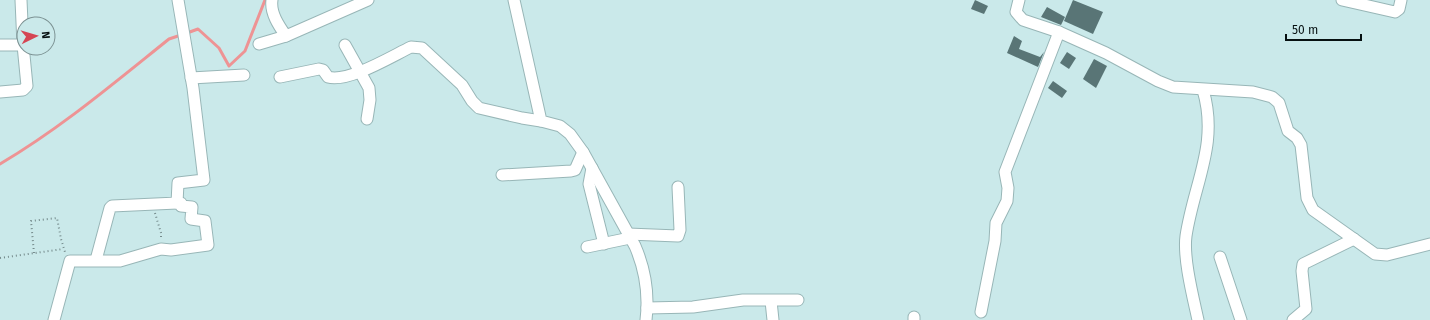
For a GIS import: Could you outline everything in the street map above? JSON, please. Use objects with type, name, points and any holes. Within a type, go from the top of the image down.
[{"type":"street","points":[[21,0],[21,16]]},
{"type":"street","points":[[177,202],[178,182],[204,180],[191,78],[184,45],[178,0]]},
{"type":"street","points":[[272,0],[272,8],[278,23],[286,36]]},
{"type":"street","points":[[259,44],[286,36],[368,0]]},
{"type":"street","points":[[514,0],[541,121]]},
{"type":"street","points":[[1019,0],[1016,12],[1018,17],[1029,23],[1059,32],[1106,53],[1158,82],[1172,87],[1253,92],[1275,99],[1282,110],[1286,127],[1297,138],[1301,145],[1307,198],[1313,210],[1378,255],[1387,255],[1430,244]]},
{"type":"street","points":[[1342,0],[1395,12],[1399,10],[1401,0]]},
{"type":"street","points":[[981,312],[995,241],[996,223],[1007,200],[1008,188],[1006,172],[1059,32]]},
{"type":"street","points":[[0,45],[16,45]]},
{"type":"street","points":[[345,45],[358,72],[369,88],[370,100],[367,118]]},
{"type":"street","points":[[280,77],[319,69],[332,78],[358,72],[418,46],[457,80],[479,108],[541,121],[566,129],[583,152],[641,259],[647,308],[646,320]]},
{"type":"street","points":[[0,92],[23,90],[26,88],[23,56]]},
{"type":"street","points":[[191,78],[244,75]]},
{"type":"street","points":[[1198,320],[1187,256],[1186,236],[1208,142],[1209,109],[1204,90]]},
{"type":"street","points":[[502,175],[575,170],[583,152]]},
{"type":"street","points":[[592,168],[589,184],[604,244]]},
{"type":"street","points":[[587,247],[604,244],[629,236],[678,236],[680,230],[678,187]]},
{"type":"street","points":[[54,320],[70,261],[120,260],[161,249],[171,250],[208,245],[205,220],[191,219],[192,206],[181,206],[181,203],[177,202],[112,206],[110,208],[96,260]]},
{"type":"street","points":[[1293,320],[1306,309],[1302,271],[1303,264],[1354,239]]},
{"type":"street","points":[[1220,257],[1241,320]]},
{"type":"street","points":[[647,308],[693,307],[743,300],[798,300]]},
{"type":"street","points":[[771,301],[773,320]]},
{"type":"path","points":[[154,204],[155,220],[161,233],[161,249]]},
{"type":"path","points":[[34,253],[31,221],[57,218],[63,249],[70,261]]},
{"type":"path","points":[[0,258],[63,249]]},
{"type":"building","points":[[975,0],[988,6],[984,14],[971,9]]},
{"type":"building","points":[[1073,0],[1103,12],[1093,34],[1064,21]]},
{"type":"building","points":[[1047,7],[1065,17],[1061,25],[1041,17]]},
{"type":"building","points":[[1014,36],[1022,41],[1019,49],[1040,57],[1044,52],[1038,67],[1007,53]]},
{"type":"building","points":[[1067,52],[1076,58],[1069,69],[1060,63]]},
{"type":"building","points":[[1094,59],[1107,66],[1096,88],[1083,79]]},
{"type":"building","points":[[1053,81],[1067,91],[1062,98],[1048,88]]},
{"type":"waterway","points":[[187,33],[198,29],[219,48],[229,66],[245,51],[265,0]]},
{"type":"waterway","points":[[0,164],[66,120],[169,39],[181,35]]}]
